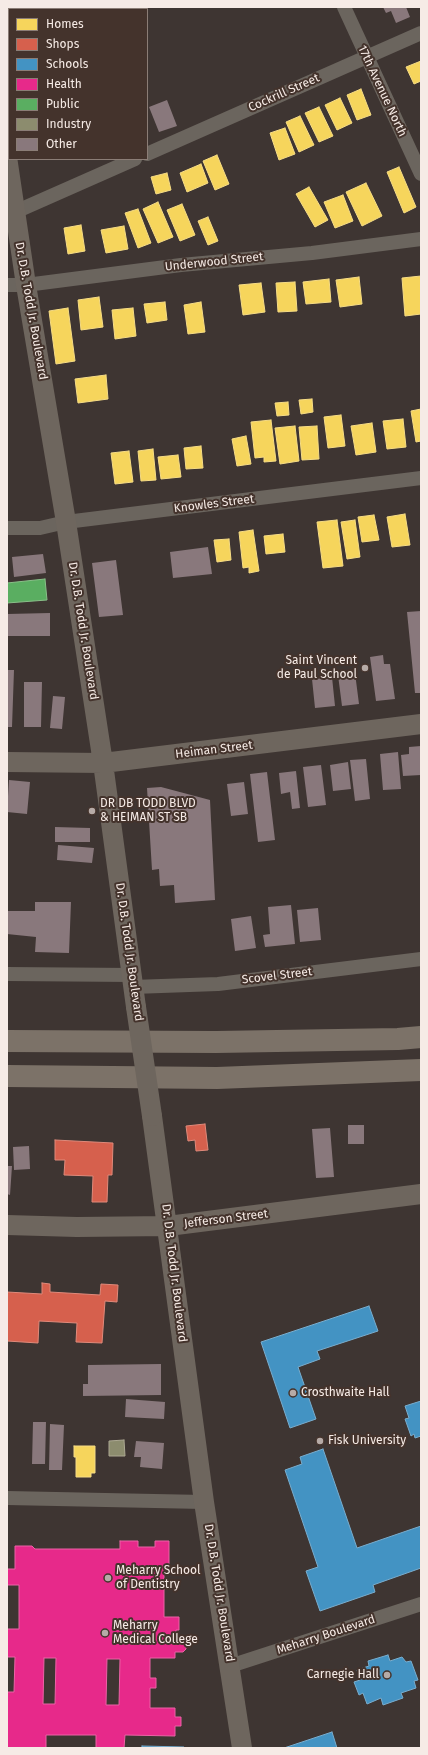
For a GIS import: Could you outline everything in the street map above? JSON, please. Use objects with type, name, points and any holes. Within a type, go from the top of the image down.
[{"type":"highway","points":[[7,1041],[216,1042],[398,1039],[421,1037]]},
{"type":"highway","points":[[7,1076],[217,1078],[421,1070]]},
{"type":"main road","name":"Dr. D.B. Todd Jr. Boulevard","points":[[7,157],[15,212],[17,285],[66,522],[103,763],[136,1007],[168,1226],[204,1502],[242,1748]]},
{"type":"main road","name":"Heiman Street","points":[[7,762],[103,763],[421,724]]},
{"type":"main road","name":"Jefferson Street","points":[[7,1225],[77,1228],[168,1226],[421,1194]]},
{"type":"street","name":"17th Avenue North","points":[[344,7],[421,174]]},
{"type":"street","name":"Cockrill Street","points":[[148,154],[421,33]]},
{"type":"street","points":[[15,212],[133,160]]},
{"type":"street","name":"Underwood Street","points":[[17,285],[181,265],[312,253],[421,239]]},
{"type":"street","name":"Knowles Street","points":[[7,528],[40,528],[66,522],[421,478]]},
{"type":"street","name":"Scovel Street","points":[[7,974],[218,984],[421,959]]},
{"type":"street","points":[[7,1498],[204,1502]]},
{"type":"street","name":"Meharry Boulevard","points":[[230,1666],[421,1604]]},
{"type":"building: Homes","points":[[421,61],[421,81],[414,84],[406,67]]},
{"type":"building: Homes","points":[[361,89],[371,115],[357,120],[347,95]]},
{"type":"building: Homes","points":[[340,98],[352,123],[337,130],[325,105]]},
{"type":"building: Homes","points":[[319,107],[333,136],[319,142],[305,113]]},
{"type":"building: Homes","points":[[300,116],[314,145],[299,152],[286,122]]},
{"type":"building: Homes","points":[[285,128],[295,154],[279,160],[270,133]]},
{"type":"building: Homes","points":[[217,155],[229,184],[215,190],[203,161]]},
{"type":"building: Homes","points":[[201,164],[208,183],[187,192],[180,173]]},
{"type":"building: Homes","points":[[399,167],[416,207],[404,213],[387,172]]},
{"type":"building: Homes","points":[[167,173],[171,190],[156,194],[151,177]]},
{"type":"building: Homes","points":[[366,183],[382,216],[362,226],[346,192]]},
{"type":"building: Homes","points":[[309,187],[328,220],[315,227],[296,194]]},
{"type":"building: Homes","points":[[343,195],[353,221],[335,228],[324,202]]},
{"type":"building: Homes","points":[[158,202],[173,237],[158,243],[143,209]]},
{"type":"building: Homes","points":[[182,204],[195,235],[180,241],[167,210]]},
{"type":"building: Homes","points":[[138,209],[151,243],[138,248],[125,213]]},
{"type":"building: Homes","points":[[208,217],[218,241],[208,245],[198,221]]},
{"type":"building: Homes","points":[[81,225],[85,251],[68,254],[64,228]]},
{"type":"building: Homes","points":[[124,226],[128,249],[106,253],[101,230]]},
{"type":"building: Homes","points":[[421,276],[421,314],[405,316],[402,278]]},
{"type":"building: Homes","points":[[359,277],[362,304],[340,307],[336,280]]},
{"type":"building: Homes","points":[[329,279],[331,302],[306,304],[303,282]]},
{"type":"building: Homes","points":[[295,282],[297,311],[278,312],[276,283]]},
{"type":"building: Homes","points":[[261,283],[265,312],[243,315],[239,285]]},
{"type":"building: Homes","points":[[99,297],[103,327],[81,330],[78,300]]},
{"type":"building: Homes","points":[[165,302],[167,320],[147,323],[144,304]]},
{"type":"building: Homes","points":[[201,302],[205,332],[188,334],[184,305]]},
{"type":"building: Homes","points":[[68,308],[75,361],[56,364],[49,311]]},
{"type":"building: Homes","points":[[133,308],[136,336],[115,339],[112,310]]},
{"type":"building: Homes","points":[[106,375],[108,399],[78,403],[75,379]]},
{"type":"building: Homes","points":[[312,399],[313,412],[301,414],[299,400]]},
{"type":"building: Homes","points":[[288,402],[289,415],[277,416],[275,403]]},
{"type":"building: Homes","points":[[421,409],[421,441],[416,442],[411,411]]},
{"type":"building: Homes","points":[[341,415],[345,446],[328,448],[324,417]]},
{"type":"building: Homes","points":[[403,419],[406,447],[387,449],[383,421]]},
{"type":"building: Homes","points":[[271,420],[276,461],[264,462],[264,457],[255,458],[251,422]]},
{"type":"building: Homes","points":[[372,423],[376,452],[356,455],[351,426]]},
{"type":"building: Homes","points":[[295,426],[299,461],[280,464],[275,428]]},
{"type":"building: Homes","points":[[317,426],[319,459],[302,460],[299,427]]},
{"type":"building: Homes","points":[[246,436],[251,464],[237,466],[232,439]]},
{"type":"building: Homes","points":[[201,446],[203,468],[186,469],[184,448]]},
{"type":"building: Homes","points":[[153,449],[156,480],[141,481],[138,451]]},
{"type":"building: Homes","points":[[129,451],[133,482],[115,484],[111,453]]},
{"type":"building: Homes","points":[[178,455],[181,477],[161,479],[158,457]]},
{"type":"building: Homes","points":[[405,514],[410,545],[392,547],[387,517]]},
{"type":"building: Homes","points":[[374,515],[379,540],[362,542],[358,517]]},
{"type":"building: Homes","points":[[337,520],[343,566],[323,568],[317,522]]},
{"type":"building: Homes","points":[[355,520],[360,557],[347,559],[341,522]]},
{"type":"building: Homes","points":[[253,530],[259,571],[249,573],[249,567],[243,568],[239,532]]},
{"type":"building: Homes","points":[[283,534],[285,552],[266,554],[264,536]]},
{"type":"building: Homes","points":[[229,539],[231,560],[217,562],[214,540]]},
{"type":"building: Homes","points":[[74,1446],[95,1446],[95,1473],[91,1473],[91,1477],[76,1477],[76,1457],[74,1457]]},
{"type":"building: Shops","points":[[205,1124],[208,1150],[196,1151],[195,1140],[188,1141],[186,1126]]},
{"type":"building: Shops","points":[[55,1140],[113,1143],[112,1175],[108,1175],[107,1202],[92,1202],[93,1176],[64,1175],[65,1160],[55,1160]]},
{"type":"building: Shops","points":[[42,1283],[50,1284],[50,1292],[100,1295],[101,1284],[118,1285],[117,1302],[105,1301],[102,1343],[76,1342],[77,1323],[39,1321],[38,1343],[7,1341],[7,1292],[42,1294]]},
{"type":"building: Schools","name":"Crosthwaite Hall","points":[[369,1306],[378,1331],[317,1351],[320,1359],[298,1367],[316,1419],[290,1428],[261,1342]]},
{"type":"building: Schools","points":[[421,1401],[421,1436],[415,1438],[414,1434],[411,1436],[405,1419],[409,1418],[405,1406]]},
{"type":"building: Schools","points":[[323,1449],[357,1548],[421,1526],[421,1568],[373,1585],[375,1592],[320,1611],[306,1571],[318,1567],[285,1470],[302,1464],[300,1457]]},
{"type":"building: Schools","name":"Carnegie Hall","points":[[388,1655],[390,1661],[402,1657],[406,1662],[411,1661],[418,1680],[414,1681],[416,1688],[401,1693],[403,1698],[383,1705],[381,1698],[367,1704],[363,1693],[359,1695],[354,1682],[360,1680],[357,1670],[369,1666],[368,1661]]},
{"type":"building: Schools","points":[[332,1732],[337,1748],[284,1748]]},
{"type":"building: Schools","points":[[142,1746],[184,1747],[184,1748],[142,1748]]},
{"type":"building: Health","name":"Meharry Medical College","points":[[120,1541],[138,1541],[138,1547],[155,1547],[155,1541],[169,1541],[169,1568],[164,1568],[164,1617],[179,1617],[179,1630],[176,1630],[176,1637],[183,1637],[185,1639],[186,1649],[183,1652],[175,1652],[175,1658],[150,1658],[150,1678],[156,1678],[156,1688],[150,1688],[150,1708],[175,1708],[175,1717],[181,1717],[181,1726],[175,1726],[175,1736],[125,1735],[124,1748],[96,1748],[96,1735],[46,1735],[46,1748],[7,1748],[7,1692],[14,1692],[15,1657],[7,1657],[7,1629],[19,1629],[19,1585],[7,1585],[7,1569],[15,1569],[15,1546],[32,1546],[35,1549],[120,1549]],"holes":[[[44,1658],[56,1658],[55,1704],[43,1704]],[[107,1659],[120,1659],[119,1705],[106,1705]]]},
{"type":"building: Public","points":[[45,579],[47,600],[7,603],[7,583]]},
{"type":"building: Industry","points":[[124,1440],[125,1456],[109,1456],[109,1441]]},
{"type":"building: Other","points":[[24,7],[40,7],[38,8]]},
{"type":"building: Other","points":[[383,7],[406,7],[410,17],[396,23],[391,11],[386,13]]},
{"type":"building: Other","points":[[167,100],[177,126],[159,132],[149,107]]},
{"type":"building: Other","points":[[208,547],[212,574],[173,578],[170,552]]},
{"type":"building: Other","points":[[43,554],[46,573],[14,577],[12,557]]},
{"type":"building: Other","points":[[116,560],[123,615],[99,617],[92,563]]},
{"type":"building: Other","points":[[421,611],[421,693],[415,693],[407,612]]},
{"type":"building: Other","points":[[50,613],[50,636],[7,636],[7,614]]},
{"type":"building: Other","points":[[383,655],[384,664],[390,664],[395,699],[376,701],[370,657]]},
{"type":"building: Other","points":[[7,670],[14,670],[12,727],[7,727]]},
{"type":"building: Other","points":[[355,673],[359,704],[342,706],[338,675]]},
{"type":"building: Other","points":[[332,677],[335,706],[315,708],[312,679]]},
{"type":"building: Other","points":[[24,682],[42,682],[41,727],[24,727]]},
{"type":"building: Other","points":[[53,696],[65,697],[62,729],[50,728]]},
{"type":"building: Other","points":[[421,746],[421,775],[403,776],[401,755],[409,754],[409,747]]},
{"type":"building: Other","points":[[398,752],[401,789],[383,790],[380,754]]},
{"type":"building: Other","points":[[366,759],[370,799],[355,801],[350,760]]},
{"type":"building: Other","points":[[348,762],[351,789],[333,791],[330,765]]},
{"type":"building: Other","points":[[321,765],[326,805],[308,807],[303,767]]},
{"type":"building: Other","points":[[296,771],[300,808],[292,809],[290,792],[281,794],[279,773]]},
{"type":"building: Other","points":[[267,772],[275,840],[258,842],[250,774]]},
{"type":"building: Other","points":[[9,780],[30,782],[27,814],[7,812]]},
{"type":"building: Other","points":[[244,782],[248,814],[231,816],[227,784]]},
{"type":"building: Other","points":[[161,787],[210,800],[215,900],[175,903],[174,885],[160,886],[159,869],[152,870],[147,788]]},
{"type":"building: Other","points":[[55,827],[90,828],[90,842],[55,842]]},
{"type":"building: Other","points":[[58,845],[94,848],[92,863],[57,860]]},
{"type":"building: Other","points":[[35,902],[71,902],[69,953],[35,952],[36,937],[7,934],[7,911],[35,911]]},
{"type":"building: Other","points":[[291,905],[295,944],[265,947],[263,935],[270,934],[268,907]]},
{"type":"building: Other","points":[[318,908],[321,940],[300,942],[297,910]]},
{"type":"building: Other","points":[[251,916],[256,948],[235,951],[231,919]]},
{"type":"building: Other","points":[[348,1125],[364,1125],[364,1144],[348,1144]]},
{"type":"building: Other","points":[[330,1128],[334,1177],[316,1178],[312,1129]]},
{"type":"building: Other","points":[[29,1146],[30,1169],[14,1170],[13,1147]]},
{"type":"building: Other","points":[[7,1166],[12,1166],[10,1195],[7,1194]]},
{"type":"building: Other","points":[[161,1364],[161,1395],[83,1396],[83,1384],[88,1384],[88,1365]]},
{"type":"building: Other","points":[[126,1399],[165,1402],[164,1419],[125,1417]]},
{"type":"building: Other","points":[[33,1422],[46,1422],[45,1464],[32,1464]]},
{"type":"building: Other","points":[[50,1424],[64,1425],[62,1470],[49,1470]]},
{"type":"building: Other","points":[[136,1441],[164,1443],[162,1469],[140,1467],[141,1457],[134,1457]]},
{"type":"place","name":"Saint Vincent de Paul School","points":[[365,668]]},
{"type":"place","name":"DR DB TODD BLVD & HEIMAN ST SB","points":[[92,811]]},
{"type":"place","name":"Crosthwaite Hall","points":[[293,1393]]},
{"type":"place","name":"Fisk University","points":[[320,1441]]},
{"type":"place","name":"Meharry School of Dentistry","points":[[108,1578]]},
{"type":"place","name":"Meharry Medical College","points":[[105,1633]]},
{"type":"place","name":"Carnegie Hall","points":[[387,1675]]}]
